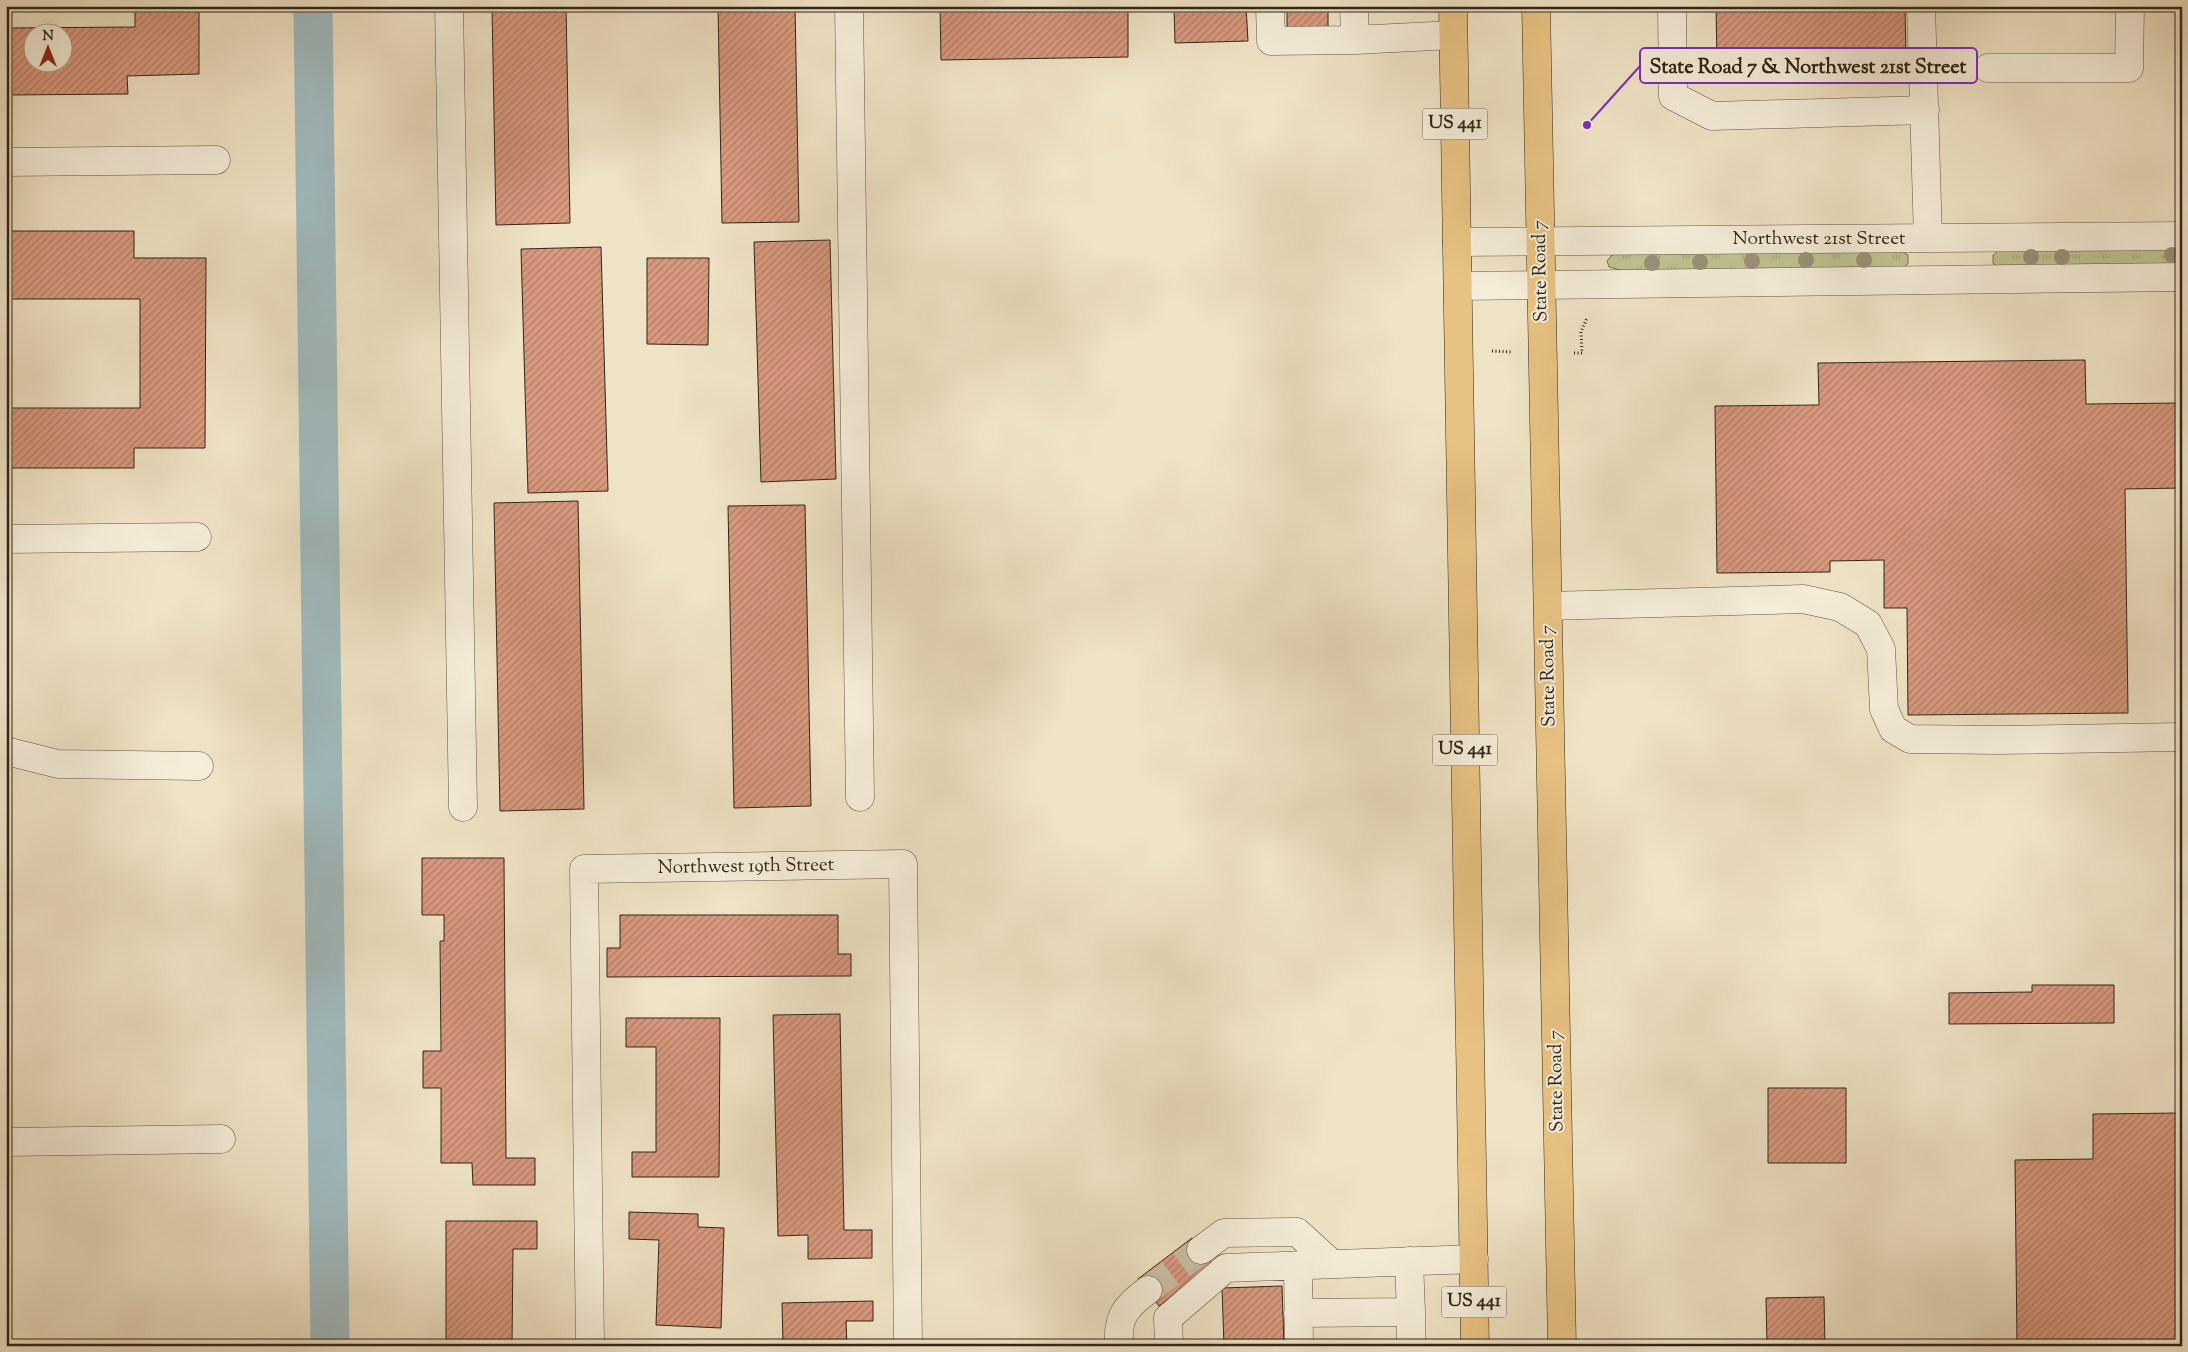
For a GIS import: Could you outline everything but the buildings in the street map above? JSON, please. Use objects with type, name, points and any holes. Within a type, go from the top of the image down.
[{"type":"main road","name":"US 441","points":[[1453,6],[1475,1346]]},
{"type":"main road","name":"State Road 7","points":[[1536,6],[1562,1346]]},
{"type":"street","points":[[449,6],[464,807]]},
{"type":"street","points":[[849,6],[860,797]]},
{"type":"street","points":[[1270,6],[1271,41],[1355,40],[1453,35]]},
{"type":"street","points":[[1354,6],[1355,40]]},
{"type":"street","points":[[1672,6],[1673,96],[1712,116],[1925,110]]},
{"type":"street","points":[[1921,6],[1928,238]]},
{"type":"street","points":[[1988,68],[2129,68],[2130,6]]},
{"type":"street","points":[[6,162],[216,160]]},
{"type":"street","name":"Northwest 21st Street","points":[[1457,242],[2182,236]]},
{"type":"street","points":[[1458,286],[2182,278]]},
{"type":"street","points":[[6,539],[197,537]]},
{"type":"street","points":[[1548,606],[1804,599],[1840,607],[1868,624],[1881,649],[1884,709],[1893,729],[1910,739],[1999,740],[2182,737]]},
{"type":"street","points":[[6,751],[58,764],[199,766]]},
{"type":"street","name":"Northwest 19th Street","points":[[590,1346],[584,869],[903,864],[908,1346]]},
{"type":"street","points":[[6,1142],[221,1139]]},
{"type":"street","points":[[1201,1250],[1224,1233],[1297,1232],[1331,1263]]},
{"type":"street","points":[[1169,1346],[1168,1318],[1226,1268],[1474,1258]]},
{"type":"street","points":[[1409,1261],[1411,1346]]},
{"type":"street","points":[[1298,1265],[1299,1346]]},
{"type":"street","points":[[1119,1346],[1118,1329],[1128,1304],[1148,1290]]},
{"type":"street","points":[[1298,1313],[1411,1312]]},
{"type":"green space","points":[[2182,249],[2182,266],[1999,268],[1993,263],[1993,255],[2000,250]]},
{"type":"green space","points":[[1900,251],[1908,255],[1908,264],[1901,269],[1627,272],[1609,267],[1607,261],[1612,255],[1626,252]]},
{"type":"waterway","points":[[313,6],[330,1346]]},
{"type":"tunnel","points":[[1148,1290],[1201,1250]]},
{"type":"place","name":"State Road 7 & Northwest 21st Street","points":[[1587,125]]}]
